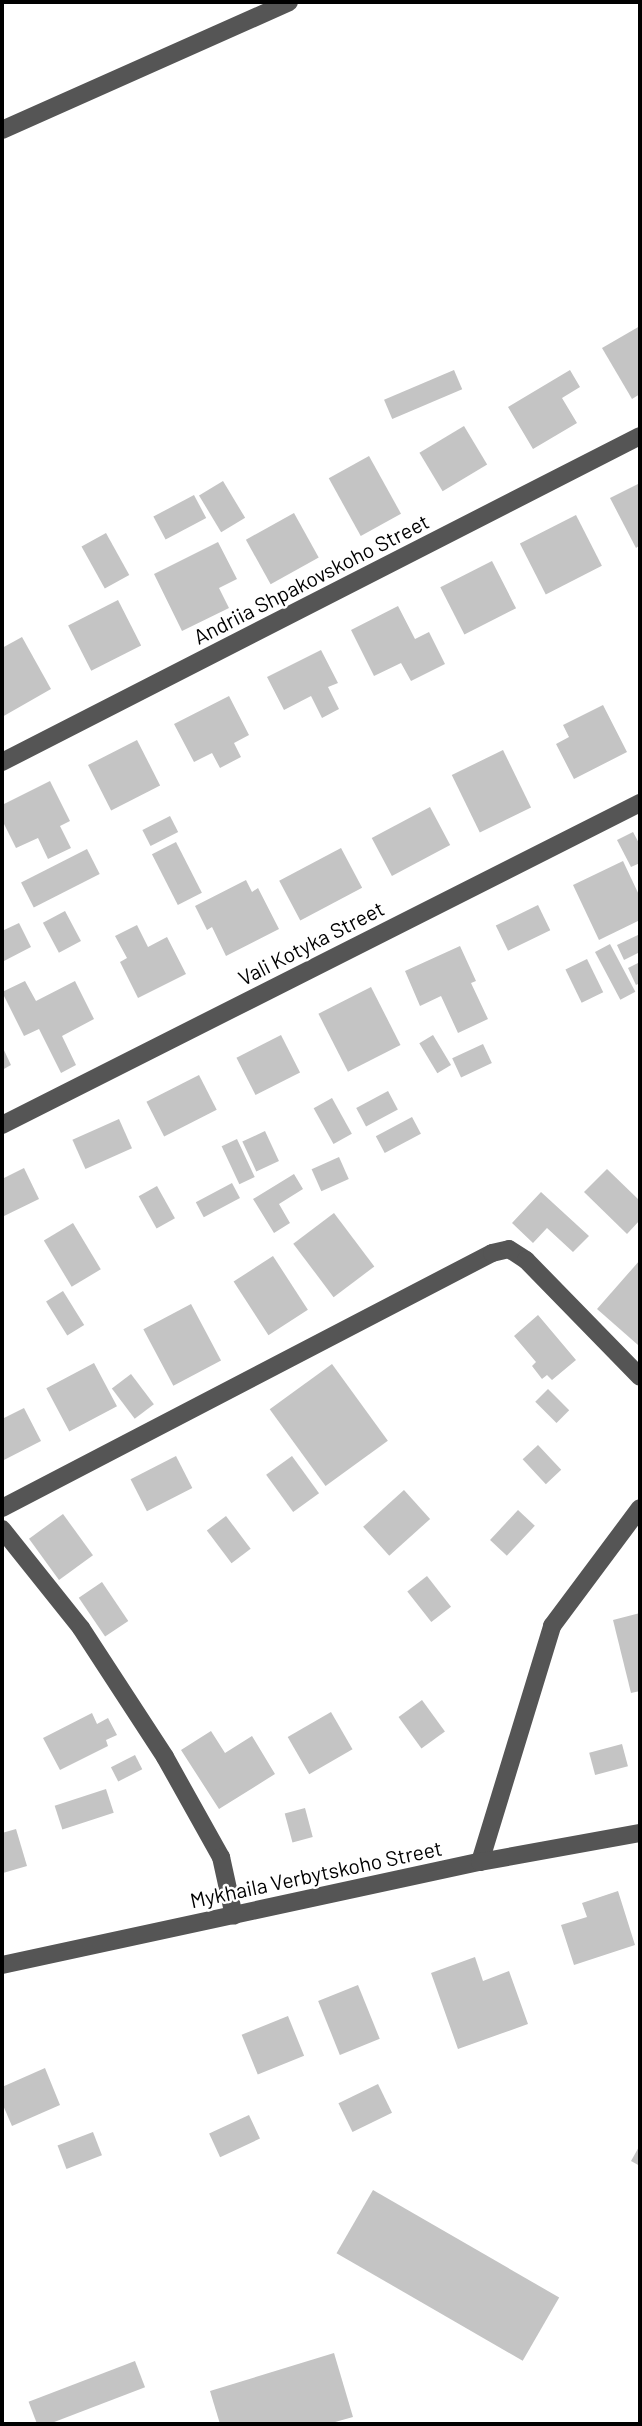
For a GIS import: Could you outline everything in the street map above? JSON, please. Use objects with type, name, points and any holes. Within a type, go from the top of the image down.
[{"type":"street","points":[[2,130],[289,2]]},
{"type":"street","name":"Andriia Shpakovskoho Street","points":[[2,762],[640,436]]},
{"type":"street","name":"Vali Kotyka Street","points":[[2,1125],[640,803]]},
{"type":"street","points":[[2,1508],[480,1259],[509,1249],[526,1260],[640,1377]]},
{"type":"street","points":[[480,1862],[551,1626],[640,1508]]},
{"type":"street","points":[[2,1529],[80,1628],[165,1757],[221,1857],[234,1916]]},
{"type":"street","name":"Mykhaila Verbytskoho Street","points":[[2,1965],[480,1862],[640,1833]]},
{"type":"building","points":[[640,326],[640,394],[632,399],[602,348]]},
{"type":"building","points":[[454,370],[462,389],[392,419],[384,400]]},
{"type":"building","points":[[570,370],[580,387],[562,398],[577,423],[533,449],[508,407]]},
{"type":"building","points":[[464,426],[487,465],[443,491],[419,453]]},
{"type":"building","points":[[369,456],[401,514],[361,536],[329,478]]},
{"type":"building","points":[[223,481],[245,518],[221,532],[199,495]]},
{"type":"building","points":[[640,483],[640,545],[636,548],[610,498]]},
{"type":"building","points":[[194,495],[206,518],[166,540],[153,517]]},
{"type":"building","points":[[294,513],[319,558],[271,584],[246,540]]},
{"type":"building","points":[[576,515],[602,566],[546,594],[520,544]]},
{"type":"building","points":[[106,533],[129,575],[105,589],[82,547]]},
{"type":"building","points":[[218,542],[237,579],[219,588],[229,608],[182,631],[154,574]]},
{"type":"building","points":[[492,561],[516,608],[464,635],[440,587]]},
{"type":"building","points":[[118,600],[141,645],[91,671],[68,625]]},
{"type":"building","points":[[398,606],[415,639],[429,632],[445,664],[411,681],[401,663],[374,676],[351,630]]},
{"type":"building","points":[[22,637],[51,689],[2,717],[2,648]]},
{"type":"building","points":[[321,650],[338,683],[328,687],[339,709],[322,718],[311,696],[284,710],[267,677]]},
{"type":"building","points":[[229,696],[249,735],[234,743],[241,757],[220,768],[212,753],[194,762],[174,724]]},
{"type":"building","points":[[603,705],[627,752],[574,779],[556,744],[569,737],[563,725]]},
{"type":"building","points":[[137,740],[160,785],[111,810],[88,765]]},
{"type":"building","points":[[503,750],[531,808],[480,833],[452,775]]},
{"type":"building","points":[[50,781],[70,821],[60,826],[71,848],[48,859],[38,838],[16,848],[2,820],[2,805]]},
{"type":"building","points":[[430,807],[450,845],[392,876],[372,838]]},
{"type":"building","points":[[170,816],[178,832],[151,846],[142,830]]},
{"type":"building","points":[[633,832],[640,845],[640,863],[631,867],[617,840]]},
{"type":"building","points":[[176,842],[202,893],[178,905],[152,854]]},
{"type":"building","points":[[341,848],[362,888],[300,921],[279,881]]},
{"type":"building","points":[[87,849],[100,874],[34,908],[21,883]]},
{"type":"building","points":[[623,861],[640,897],[640,920],[599,940],[573,885]]},
{"type":"building","points":[[246,880],[252,892],[258,888],[279,929],[226,956],[212,927],[207,930],[195,906]]},
{"type":"building","points":[[538,905],[550,930],[508,951],[496,926]]},
{"type":"building","points":[[65,911],[81,941],[59,953],[43,923]]},
{"type":"building","points":[[19,923],[31,947],[2,962],[2,931]]},
{"type":"building","points":[[137,925],[148,947],[167,937],[186,974],[138,998],[120,962],[127,958],[115,936]]},
{"type":"building","points":[[640,934],[640,952],[624,960],[617,945]]},
{"type":"building","points":[[610,944],[635,992],[620,1000],[595,952]]},
{"type":"building","points":[[460,946],[476,981],[471,983],[488,1019],[458,1033],[441,996],[420,1006],[405,971]]},
{"type":"building","points":[[587,959],[603,992],[582,1003],[565,970]]},
{"type":"building","points":[[640,962],[640,983],[636,985],[628,968]]},
{"type":"building","points":[[25,981],[36,1001],[75,981],[94,1019],[62,1036],[76,1065],[61,1073],[39,1029],[24,1036],[2,992]]},
{"type":"building","points":[[371,987],[401,1045],[348,1072],[318,1014]]},
{"type":"building","points":[[281,1035],[300,1072],[256,1095],[236,1058]]},
{"type":"building","points":[[433,1035],[451,1065],[437,1073],[419,1043]]},
{"type":"building","points":[[483,1044],[492,1063],[461,1077],[452,1058]]},
{"type":"building","points":[[2,1046],[11,1065],[2,1070]]},
{"type":"building","points":[[199,1075],[217,1110],[164,1137],[146,1102]]},
{"type":"building","points":[[388,1091],[398,1110],[366,1126],[356,1108]]},
{"type":"building","points":[[332,1098],[352,1134],[334,1144],[314,1108]]},
{"type":"building","points":[[412,1117],[421,1134],[385,1153],[376,1136]]},
{"type":"building","points":[[119,1119],[132,1148],[85,1169],[72,1140]]},
{"type":"building","points":[[265,1131],[279,1161],[256,1171],[242,1142]]},
{"type":"building","points":[[237,1139],[255,1177],[239,1184],[222,1146]]},
{"type":"building","points":[[339,1157],[349,1179],[321,1191],[312,1169]]},
{"type":"building","points":[[24,1168],[39,1199],[2,1217],[2,1179]]},
{"type":"building","points":[[607,1169],[640,1201],[640,1220],[627,1234],[584,1192]]},
{"type":"building","points":[[294,1174],[303,1189],[279,1204],[290,1223],[274,1233],[253,1199]]},
{"type":"building","points":[[232,1183],[240,1198],[204,1217],[196,1202]]},
{"type":"building","points":[[157,1186],[175,1218],[157,1229],[139,1196]]},
{"type":"building","points":[[541,1192],[589,1236],[573,1252],[547,1228],[533,1243],[512,1223]]},
{"type":"building","points":[[334,1213],[374,1267],[334,1297],[293,1244]]},
{"type":"building","points":[[73,1223],[101,1269],[72,1287],[44,1241]]},
{"type":"building","points":[[273,1256],[308,1310],[268,1335],[234,1282]]},
{"type":"building","points":[[640,1260],[640,1342],[638,1345],[597,1309]]},
{"type":"building","points":[[63,1291],[84,1325],[67,1336],[46,1302]]},
{"type":"building","points":[[191,1304],[221,1361],[173,1386],[143,1329]]},
{"type":"building","points":[[538,1315],[576,1360],[552,1380],[547,1375],[542,1379],[532,1366],[536,1362],[514,1336]]},
{"type":"building","points":[[94,1363],[117,1406],[69,1432],[46,1388]]},
{"type":"building","points":[[332,1364],[388,1441],[326,1486],[270,1409]]},
{"type":"building","points":[[131,1374],[154,1404],[135,1419],[112,1388]]},
{"type":"building","points":[[548,1389],[569,1410],[556,1423],[535,1402]]},
{"type":"building","points":[[24,1408],[41,1441],[2,1461],[2,1419]]},
{"type":"building","points":[[538,1445],[561,1470],[546,1484],[523,1459]]},
{"type":"building","points":[[176,1456],[192,1488],[147,1511],[131,1479]]},
{"type":"building","points":[[292,1456],[319,1493],[293,1512],[266,1475]]},
{"type":"building","points":[[404,1490],[430,1519],[389,1556],[363,1527]]},
{"type":"building","points":[[518,1510],[535,1526],[507,1556],[490,1540]]},
{"type":"building","points":[[63,1514],[93,1555],[59,1580],[29,1539]]},
{"type":"building","points":[[226,1516],[251,1549],[232,1563],[207,1530]]},
{"type":"building","points":[[427,1576],[451,1607],[431,1622],[407,1591]]},
{"type":"building","points":[[102,1582],[128,1621],[105,1637],[79,1598]]},
{"type":"building","points":[[640,1613],[640,1691],[631,1693],[613,1620]]},
{"type":"building","points":[[422,1700],[445,1732],[421,1749],[399,1717]]},
{"type":"building","points":[[331,1712],[352,1749],[309,1774],[288,1737]]},
{"type":"building","points":[[92,1713],[97,1724],[108,1718],[117,1735],[106,1740],[108,1746],[60,1770],[43,1738]]},
{"type":"building","points":[[211,1731],[225,1753],[252,1736],[275,1774],[219,1809],[181,1750]]},
{"type":"building","points":[[622,1744],[628,1766],[595,1775],[589,1753]]},
{"type":"building","points":[[135,1755],[142,1769],[118,1782],[111,1767]]},
{"type":"building","points":[[106,1789],[114,1813],[62,1829],[55,1806]]},
{"type":"building","points":[[305,1808],[313,1837],[292,1842],[285,1813]]},
{"type":"building","points":[[16,1829],[27,1866],[3,1873],[2,1833]]},
{"type":"building","points":[[618,1891],[635,1945],[574,1965],[561,1925],[587,1917],[582,1903]]},
{"type":"building","points":[[475,1957],[483,1981],[509,1971],[528,2024],[458,2049],[431,1973]]},
{"type":"building","points":[[358,1985],[380,2039],[340,2055],[318,2001]]},
{"type":"building","points":[[288,2016],[304,2056],[258,2075],[242,2035]]},
{"type":"building","points":[[45,2068],[60,2105],[12,2126],[2,2103],[2,2087]]},
{"type":"building","points":[[378,2084],[392,2113],[352,2132],[338,2103]]},
{"type":"building","points":[[249,2115],[260,2139],[220,2157],[209,2134]]},
{"type":"building","points":[[93,2132],[102,2155],[66,2169],[58,2146]]},
{"type":"building","points":[[640,2145],[640,2166],[631,2161]]},
{"type":"building","points":[[373,2190],[559,2298],[523,2361],[336,2253]]},
{"type":"building","points":[[334,2353],[353,2417],[328,2424],[220,2424],[210,2391]]},
{"type":"building","points":[[135,2361],[145,2387],[49,2424],[37,2424],[29,2402]]}]
